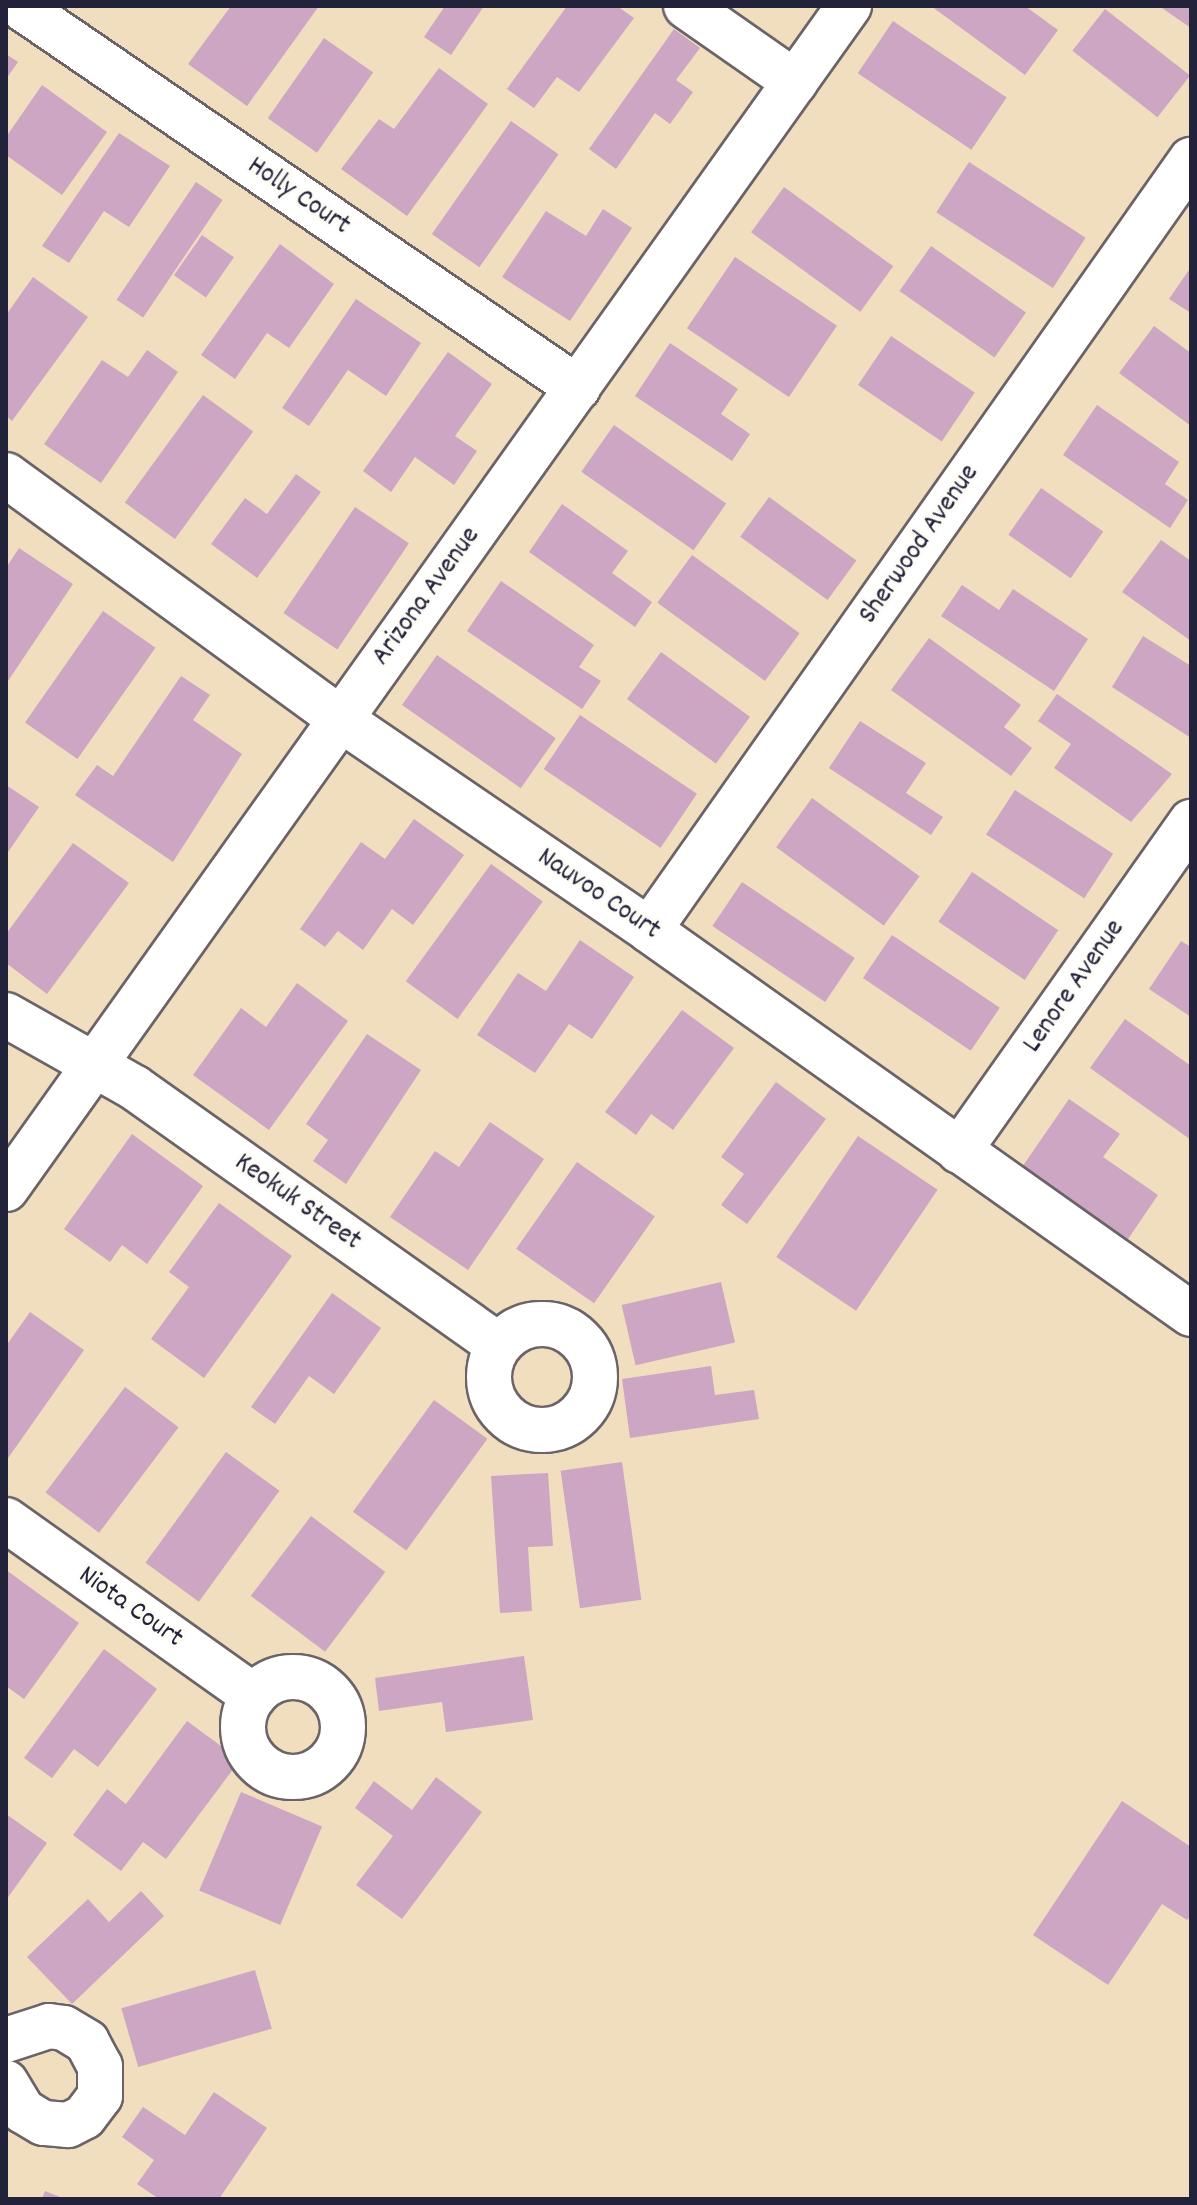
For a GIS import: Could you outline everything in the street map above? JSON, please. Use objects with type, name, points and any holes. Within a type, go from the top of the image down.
[{"type":"street","name":"Holly Court","points":[[19,6],[578,388]]},
{"type":"street","points":[[686,6],[795,82]]},
{"type":"street","name":"Arizona Avenue","points":[[6,1189],[849,6]]},
{"type":"street","name":"Sherwood Avenue","points":[[649,930],[1191,160]]},
{"type":"street","name":"Nauvoo Court","points":[[6,475],[340,719],[649,930],[1191,1314]]},
{"type":"street","name":"Lenore Avenue","points":[[959,1151],[1191,822]]},
{"type":"street","name":"Keokuk Street","points":[[6,1015],[135,1088],[498,1345]]},
{"type":"street","name":"Niota Court","points":[[6,1520],[254,1696]]},
{"type":"street","points":[[6,2040],[49,2026],[64,2028],[87,2042],[100,2066],[100,2096],[84,2117],[68,2125],[43,2123],[23,2111],[6,2083]]},
{"type":"building","points":[[231,6],[319,6],[247,106],[188,64]]},
{"type":"building","points":[[445,6],[484,6],[451,55],[424,37]]},
{"type":"building","points":[[567,6],[617,6],[634,18],[579,92],[557,77],[534,108],[507,89]]},
{"type":"building","points":[[931,6],[1025,6],[1058,30],[1025,75]]},
{"type":"building","points":[[1159,6],[1191,6],[1191,28]]},
{"type":"building","points":[[1105,9],[1190,75],[1157,117],[1072,51]]},
{"type":"building","points":[[893,21],[1007,98],[971,150],[858,73]]},
{"type":"building","points":[[674,29],[700,48],[676,80],[693,92],[670,124],[655,113],[616,169],[589,149]]},
{"type":"building","points":[[324,38],[373,72],[317,153],[268,118]]},
{"type":"building","points":[[6,54],[18,62],[6,79]]},
{"type":"building","points":[[439,68],[488,104],[407,216],[341,169],[379,119],[394,129]]},
{"type":"building","points":[[42,85],[107,132],[62,195],[6,155],[6,137]]},
{"type":"building","points":[[511,121],[559,154],[479,267],[432,234]]},
{"type":"building","points":[[119,133],[170,166],[129,227],[104,211],[69,263],[42,246]]},
{"type":"building","points":[[969,162],[1086,238],[1053,288],[936,212]]},
{"type":"building","points":[[196,182],[223,200],[143,318],[117,300]]},
{"type":"building","points":[[784,187],[893,266],[860,312],[751,232]]},
{"type":"building","points":[[603,209],[632,228],[570,321],[502,277],[546,211],[586,236]]},
{"type":"building","points":[[202,235],[234,257],[206,298],[174,275]]},
{"type":"building","points":[[280,244],[334,284],[289,348],[267,333],[235,379],[201,355]]},
{"type":"building","points":[[931,246],[1026,313],[994,358],[899,291]]},
{"type":"building","points":[[735,257],[837,326],[789,397],[687,328]]},
{"type":"building","points":[[1191,267],[1191,313],[1169,299]]},
{"type":"building","points":[[33,277],[88,317],[12,421],[6,416],[6,315]]},
{"type":"building","points":[[356,299],[421,343],[386,396],[348,370],[309,426],[282,408]]},
{"type":"building","points":[[1154,326],[1191,353],[1191,426],[1119,373]]},
{"type":"building","points":[[891,336],[975,392],[942,441],[858,385]]},
{"type":"building","points":[[670,343],[738,389],[721,414],[750,434],[732,461],[635,396]]},
{"type":"building","points":[[147,350],[178,372],[101,483],[44,444],[102,360],[128,377]]},
{"type":"building","points":[[448,352],[492,384],[455,436],[477,451],[454,485],[415,457],[391,492],[363,471]]},
{"type":"building","points":[[203,395],[253,431],[175,539],[125,503]]},
{"type":"building","points":[[1097,405],[1179,462],[1165,484],[1188,500],[1170,528],[1063,455]]},
{"type":"building","points":[[614,425],[726,504],[694,550],[581,472]]},
{"type":"building","points":[[296,474],[321,492],[257,578],[211,544],[245,498],[267,514]]},
{"type":"building","points":[[1041,488],[1103,532],[1071,578],[1008,535]]},
{"type":"building","points":[[769,497],[856,560],[828,600],[740,537]]},
{"type":"building","points":[[562,504],[628,551],[612,573],[652,602],[635,627],[529,552]]},
{"type":"building","points":[[355,507],[409,543],[337,649],[283,613]]},
{"type":"building","points":[[1161,540],[1191,561],[1191,641],[1122,592]]},
{"type":"building","points":[[19,548],[73,584],[6,684],[6,568]]},
{"type":"building","points":[[692,555],[800,633],[765,681],[657,603]]},
{"type":"building","points":[[501,581],[594,645],[579,667],[601,681],[582,709],[467,631]]},
{"type":"building","points":[[962,585],[999,610],[1013,589],[1088,639],[1054,691],[941,616]]},
{"type":"building","points":[[103,611],[155,648],[77,759],[25,722]]},
{"type":"building","points":[[1143,636],[1191,666],[1191,738],[1112,687]]},
{"type":"building","points":[[929,638],[1021,705],[1004,727],[1032,748],[1011,776],[891,690]]},
{"type":"building","points":[[661,652],[750,717],[716,764],[627,699]]},
{"type":"building","points":[[437,655],[556,738],[521,788],[402,705]]},
{"type":"building","points":[[181,676],[210,695],[193,720],[242,754],[173,862],[75,795],[97,765],[113,776]]},
{"type":"building","points":[[1057,694],[1172,774],[1131,822],[1054,768],[1071,744],[1038,721]]},
{"type":"building","points":[[580,715],[697,794],[661,848],[544,769]]},
{"type":"building","points":[[860,721],[926,763],[906,793],[943,817],[931,835],[829,768]]},
{"type":"building","points":[[6,785],[39,807],[6,855]]},
{"type":"building","points":[[1015,790],[1113,854],[1084,898],[986,834]]},
{"type":"building","points":[[812,798],[920,876],[884,926],[776,847]]},
{"type":"building","points":[[414,819],[464,855],[413,925],[392,909],[363,950],[338,931],[325,947],[300,929],[361,842],[385,859]]},
{"type":"building","points":[[73,843],[129,883],[47,994],[6,963],[6,934]]},
{"type":"building","points":[[491,864],[543,902],[458,1019],[406,981]]},
{"type":"building","points":[[972,872],[1058,930],[1025,980],[938,922]]},
{"type":"building","points":[[742,882],[855,958],[825,1002],[712,926]]},
{"type":"building","points":[[892,935],[1000,1008],[971,1051],[863,978]]},
{"type":"building","points":[[580,940],[634,977],[592,1039],[569,1024],[535,1073],[477,1035],[518,973],[546,991]]},
{"type":"building","points":[[1181,941],[1191,947],[1191,1017],[1149,989]]},
{"type":"building","points":[[297,983],[348,1021],[269,1130],[193,1075],[241,1008],[266,1027]]},
{"type":"building","points":[[682,1010],[734,1048],[673,1130],[651,1114],[636,1135],[605,1112]]},
{"type":"building","points":[[1125,1019],[1191,1066],[1191,1140],[1090,1068]]},
{"type":"building","points":[[367,1034],[421,1070],[346,1184],[313,1161],[328,1140],[306,1124]]},
{"type":"building","points":[[776,1082],[826,1119],[747,1224],[721,1205],[744,1174],[721,1157]]},
{"type":"building","points":[[1069,1099],[1120,1134],[1103,1157],[1158,1195],[1126,1242],[1020,1170]]},
{"type":"building","points":[[490,1122],[544,1159],[468,1270],[390,1217],[435,1151],[459,1167]]},
{"type":"building","points":[[132,1134],[203,1186],[147,1264],[122,1245],[110,1262],[64,1229]]},
{"type":"building","points":[[858,1136],[938,1190],[856,1311],[776,1257]]},
{"type":"building","points":[[577,1162],[655,1216],[594,1303],[516,1249]]},
{"type":"building","points":[[219,1203],[292,1256],[204,1378],[151,1339],[189,1287],[169,1272]]},
{"type":"building","points":[[721,1282],[735,1342],[636,1365],[622,1305]]},
{"type":"building","points":[[332,1293],[381,1328],[334,1394],[309,1376],[275,1424],[251,1407]]},
{"type":"building","points":[[30,1312],[84,1350],[6,1461],[6,1346]]},
{"type":"building","points":[[711,1366],[715,1395],[754,1390],[759,1419],[630,1438],[622,1379]]},
{"type":"building","points":[[125,1387],[179,1427],[99,1533],[46,1492]]},
{"type":"building","points":[[434,1400],[487,1439],[406,1550],[353,1512]]},
{"type":"building","points":[[226,1452],[279,1491],[199,1602],[145,1563]]},
{"type":"building","points":[[622,1462],[641,1600],[580,1608],[561,1471]]},
{"type":"building","points":[[548,1473],[553,1546],[528,1547],[532,1611],[500,1613],[491,1476]]},
{"type":"building","points":[[311,1516],[385,1572],[325,1652],[251,1596]]},
{"type":"building","points":[[6,1570],[79,1623],[24,1699],[6,1686]]},
{"type":"building","points":[[104,1649],[157,1689],[98,1767],[74,1749],[52,1778],[24,1758]]},
{"type":"building","points":[[524,1656],[533,1720],[446,1732],[442,1702],[379,1711],[375,1678]]},
{"type":"building","points":[[187,1721],[240,1760],[166,1859],[143,1842],[121,1871],[73,1835],[107,1789],[126,1804]]},
{"type":"building","points":[[436,1777],[482,1812],[402,1919],[356,1885],[393,1836],[355,1808],[374,1781],[412,1810]]},
{"type":"building","points":[[241,1792],[322,1826],[280,1925],[199,1890]]},
{"type":"building","points":[[1122,1801],[1191,1847],[1191,1915],[1187,1920],[1162,1904],[1108,1985],[1033,1935]]},
{"type":"building","points":[[6,1814],[47,1843],[6,1900]]},
{"type":"building","points":[[141,1891],[164,1916],[72,2004],[27,1957],[88,1899],[109,1922]]},
{"type":"building","points":[[255,1970],[272,2029],[138,2067],[121,2008]]},
{"type":"building","points":[[214,2092],[267,2128],[219,2199],[159,2199],[137,2184],[154,2160],[122,2137],[143,2107],[185,2135]]},
{"type":"building","points":[[45,2191],[65,2199],[42,2199]]}]
